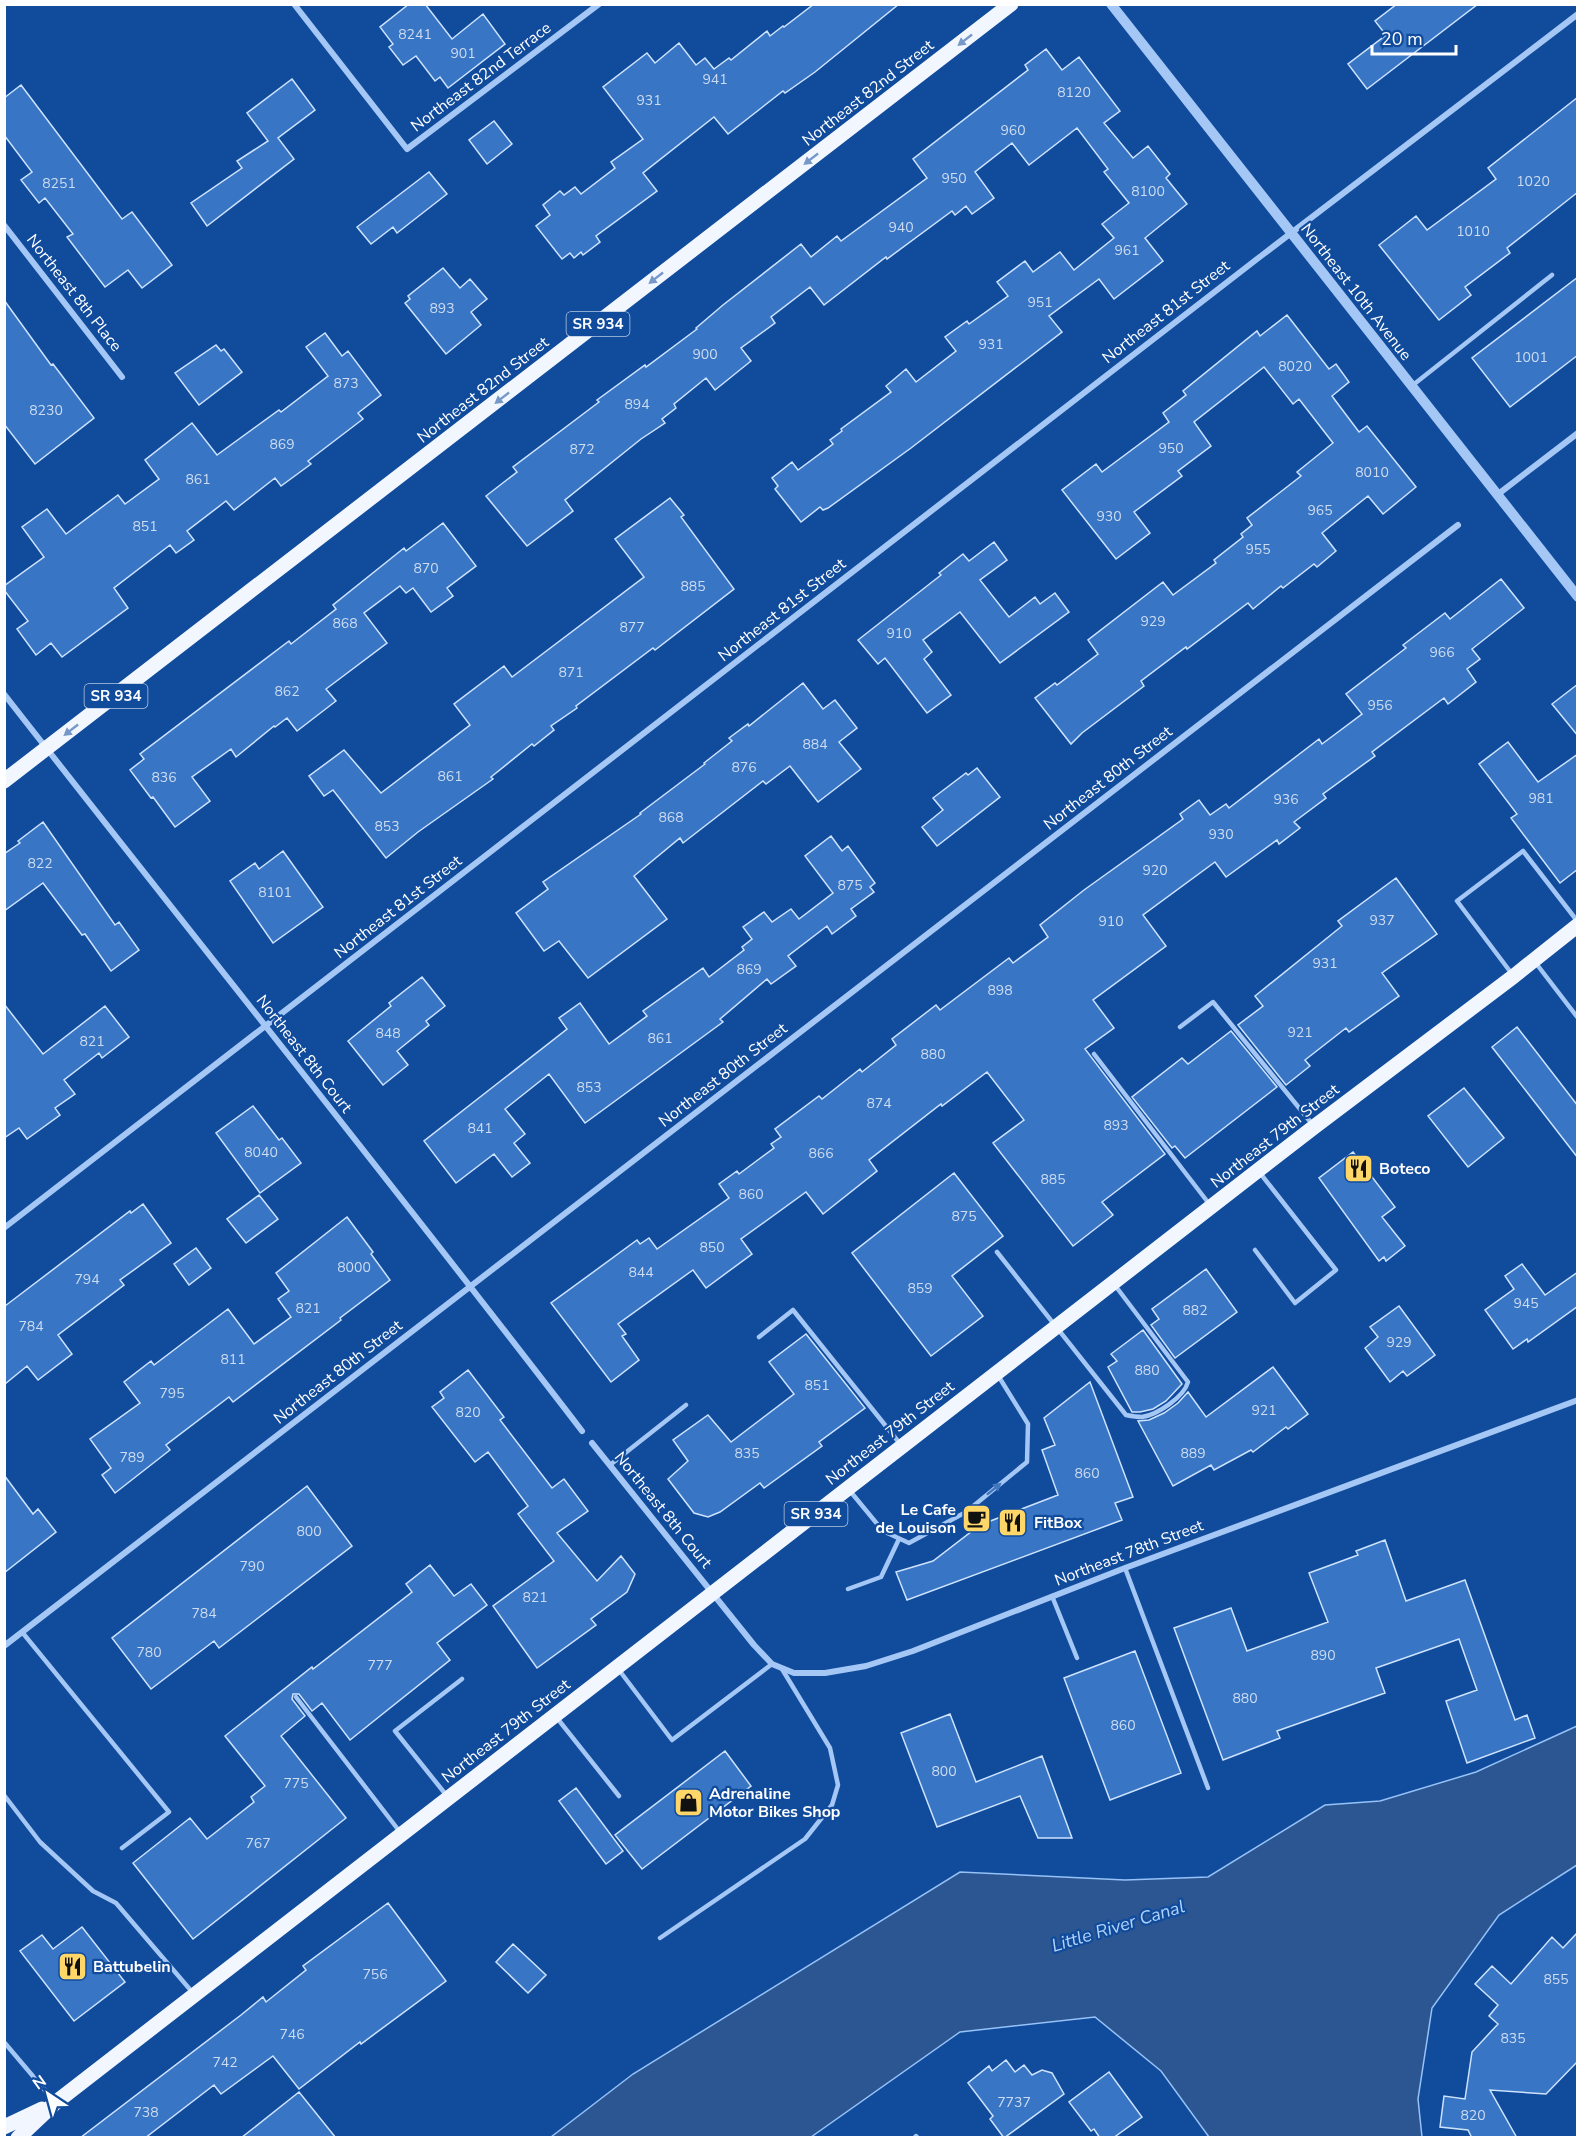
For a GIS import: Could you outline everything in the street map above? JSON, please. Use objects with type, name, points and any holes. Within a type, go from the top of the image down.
[{"type":"main road","name":"Northeast 82nd Street","points":[[4,782],[1011,4]]},
{"type":"main road","name":"Northeast 79th Street","points":[[18,2138],[55,2103],[1314,1127],[1514,976],[1578,924]]},
{"type":"main road","name":"Northeast 79th Street","points":[[4,2127],[55,2103]]},
{"type":"street","name":"Northeast 82nd Terrace","points":[[294,4],[407,150],[599,4]]},
{"type":"street","name":"Northeast 10th Avenue","points":[[1111,4],[1578,597]]},
{"type":"street","name":"Northeast 81st Street","points":[[4,1228],[1291,233],[1578,14]]},
{"type":"street","name":"Northeast 8th Place","points":[[4,225],[122,377]]},
{"type":"street","points":[[1496,495],[1578,433]]},
{"type":"street","name":"Northeast 80th Street","points":[[4,1646],[1458,525]]},
{"type":"street","name":"Northeast 8th Court","points":[[4,694],[471,1286],[582,1431]]},
{"type":"street","name":"Northeast 78th Street","points":[[713,1594],[772,1664],[782,1669],[807,1674],[846,1671],[913,1651],[1125,1568],[1578,1400]]},
{"type":"street","name":"Northeast 8th Court","points":[[592,1443],[713,1594]]},
{"type":"lane","points":[[1411,387],[1552,275]]},
{"type":"lane","points":[[1514,976],[1457,901],[1523,851],[1578,924]]},
{"type":"lane","points":[[1533,960],[1578,1018]]},
{"type":"lane","points":[[1180,1027],[1213,1002],[1314,1127]]},
{"type":"lane","points":[[1094,1054],[1212,1207]]},
{"type":"lane","points":[[1255,1250],[1295,1303],[1336,1270],[1259,1171]]},
{"type":"lane","points":[[997,1252],[1126,1415],[1143,1417],[1174,1402],[1186,1390],[1188,1382],[1114,1283]]},
{"type":"lane","points":[[759,1337],[793,1310],[902,1447]]},
{"type":"lane","points":[[848,1489],[883,1532],[909,1543],[966,1512],[1027,1462],[1028,1424],[997,1374]]},
{"type":"lane","points":[[610,1465],[686,1405]]},
{"type":"lane","points":[[848,1589],[881,1577],[899,1539]]},
{"type":"lane","points":[[1125,1568],[1208,1788]]},
{"type":"lane","points":[[1052,1596],[1077,1658]]},
{"type":"lane","points":[[22,1632],[169,1812],[122,1848]]},
{"type":"lane","points":[[617,1668],[672,1740],[772,1664]]},
{"type":"lane","points":[[660,1938],[805,1839],[832,1805],[838,1785],[830,1748],[782,1669]]},
{"type":"lane","points":[[449,1798],[395,1731],[462,1678]]},
{"type":"lane","points":[[296,1697],[401,1834]]},
{"type":"lane","points":[[555,1716],[619,1796]]},
{"type":"lane","points":[[4,1795],[40,1842],[93,1891],[116,1903],[195,1995]]},
{"type":"lane","points":[[4,2042],[55,2103]]},
{"type":"water","name":"Little River Canal","points":[[1577,1726],[1577,1865],[1499,1915],[1432,2008],[1418,2099],[1422,2137],[1209,2137],[1161,2071],[1095,2017],[960,2032],[811,2137],[551,2137],[633,2074],[960,1872],[1125,1880],[1208,1877],[1325,1805],[1380,1801],[1476,1772]]},
{"type":"building","points":[[409,4],[425,4],[452,39],[483,14],[505,44],[448,88],[440,77],[435,81],[416,56],[403,65],[389,47],[393,44],[380,27]]},
{"type":"building","points":[[814,4],[899,4],[815,72],[785,93],[783,91],[728,134],[714,117],[643,173],[657,191],[596,236],[600,242],[583,255],[581,252],[574,258],[570,253],[562,259],[536,226],[550,215],[543,205],[560,191],[564,195],[575,187],[581,194],[615,168],[611,162],[643,139],[603,87],[647,53],[655,63],[679,43],[696,65],[705,58],[714,69],[729,58],[731,60],[767,31],[770,36]]},
{"type":"building","points":[[1397,4],[1478,4],[1367,89],[1348,64],[1386,35],[1375,21]]},
{"type":"building","points":[[1046,49],[1062,70],[1079,57],[1120,111],[1104,123],[1133,158],[1148,146],[1170,174],[1166,178],[1187,204],[1145,238],[1163,261],[1114,299],[1099,279],[1049,316],[1062,332],[911,448],[828,508],[823,510],[820,507],[801,522],[775,489],[778,486],[772,478],[792,462],[798,470],[833,444],[830,440],[842,431],[841,429],[891,392],[886,386],[906,369],[916,382],[956,351],[945,337],[967,321],[969,324],[1008,296],[997,282],[1025,261],[1033,272],[1060,252],[1074,270],[1114,238],[1102,224],[1129,203],[1104,172],[1108,169],[1077,128],[1029,165],[1012,143],[975,172],[994,198],[972,214],[966,206],[955,215],[952,211],[887,259],[886,257],[824,305],[810,287],[771,317],[775,323],[741,348],[751,361],[715,390],[706,378],[674,404],[676,408],[662,419],[665,423],[641,439],[565,500],[573,511],[527,546],[486,496],[517,472],[513,467],[599,402],[597,400],[697,329],[723,305],[801,244],[811,257],[837,236],[841,241],[927,178],[913,159],[1028,70],[1025,65]]},
{"type":"building","points":[[292,79],[315,110],[278,138],[294,159],[207,226],[191,203],[242,168],[237,161],[268,141],[247,113]]},
{"type":"building","points":[[21,85],[122,219],[132,212],[172,265],[142,288],[128,270],[105,287],[67,237],[73,234],[45,198],[39,203],[21,180],[32,172],[4,135],[4,98]]},
{"type":"building","points":[[1578,97],[1578,192],[1507,248],[1510,253],[1465,287],[1471,295],[1439,320],[1379,245],[1416,216],[1427,230],[1496,179],[1488,168]]},
{"type":"building","points":[[494,121],[512,144],[487,164],[469,140]]},
{"type":"building","points":[[429,172],[447,194],[397,233],[393,227],[371,244],[357,227]]},
{"type":"building","points":[[443,268],[460,288],[470,279],[487,299],[471,312],[481,325],[446,354],[405,303],[410,299],[408,296]]},
{"type":"building","points":[[1578,277],[1578,355],[1510,407],[1472,358]]},
{"type":"building","points":[[4,300],[51,365],[53,364],[94,418],[35,464],[4,424]]},
{"type":"building","points":[[1287,315],[1329,369],[1336,364],[1349,382],[1332,396],[1359,432],[1367,426],[1416,487],[1383,514],[1368,496],[1322,533],[1336,551],[1317,567],[1314,564],[1283,588],[1281,586],[1253,609],[1248,603],[1187,649],[1186,647],[1141,681],[1144,686],[1071,744],[1035,698],[1055,683],[1057,685],[1098,654],[1088,640],[1163,582],[1173,595],[1216,563],[1214,560],[1243,537],[1241,534],[1252,525],[1247,518],[1301,476],[1297,472],[1333,443],[1299,399],[1293,404],[1264,367],[1194,422],[1211,446],[1178,471],[1182,476],[1134,512],[1150,533],[1116,559],[1062,490],[1096,464],[1102,472],[1169,422],[1163,413],[1186,395],[1183,391],[1257,331],[1260,336]]},
{"type":"building","points":[[325,333],[342,356],[348,351],[381,395],[358,413],[363,419],[308,461],[311,464],[281,486],[275,478],[234,510],[226,501],[187,531],[194,540],[176,553],[170,545],[114,588],[128,608],[62,657],[51,643],[36,655],[17,629],[28,621],[4,590],[4,586],[44,557],[22,527],[47,509],[66,534],[118,495],[125,504],[159,479],[145,460],[192,423],[217,455],[279,410],[281,412],[328,376],[306,347]]},
{"type":"building","points":[[216,345],[221,351],[224,349],[242,372],[199,405],[175,373]]},
{"type":"building","points":[[670,498],[684,515],[681,517],[734,589],[655,650],[653,648],[576,706],[577,708],[551,726],[554,730],[534,746],[532,744],[491,777],[493,779],[418,832],[386,858],[333,790],[324,796],[309,776],[344,750],[381,793],[470,725],[454,704],[504,666],[512,677],[644,577],[615,539]]},
{"type":"building","points":[[443,523],[476,566],[447,588],[453,596],[431,612],[413,588],[406,593],[400,586],[364,613],[387,643],[326,689],[336,701],[297,731],[287,718],[236,757],[231,749],[192,777],[210,801],[175,827],[130,770],[144,759],[140,754],[289,641],[291,644],[336,609],[333,605],[404,548],[406,551]]},
{"type":"building","points":[[994,542],[1007,560],[980,580],[1009,617],[1035,597],[1040,604],[1055,593],[1069,612],[1000,663],[960,612],[923,640],[932,652],[924,659],[951,695],[927,713],[885,658],[878,664],[858,640],[941,575],[939,573],[963,554],[969,561]]},
{"type":"building","points":[[1501,579],[1524,608],[1472,649],[1480,659],[1467,669],[1476,682],[1448,704],[1444,698],[1372,752],[1375,756],[1323,794],[1326,798],[1294,822],[1300,828],[1279,844],[1277,840],[1226,877],[1215,862],[1143,915],[1166,946],[1093,1000],[1114,1028],[1085,1049],[1165,1154],[1102,1202],[1113,1215],[1073,1246],[993,1143],[1024,1120],[987,1072],[942,1106],[941,1104],[869,1160],[877,1171],[823,1214],[806,1192],[741,1239],[752,1254],[706,1288],[693,1270],[618,1324],[626,1334],[622,1336],[639,1360],[611,1382],[551,1303],[637,1240],[640,1244],[649,1238],[657,1249],[729,1198],[719,1184],[737,1171],[739,1174],[774,1148],[771,1144],[781,1137],[775,1129],[819,1096],[822,1099],[860,1069],[862,1072],[896,1045],[892,1039],[936,1005],[940,1010],[1009,958],[1013,963],[1048,937],[1040,925],[1084,890],[1183,819],[1180,814],[1199,800],[1210,815],[1226,804],[1229,808],[1319,739],[1322,744],[1362,714],[1346,694],[1406,648],[1403,645],[1445,613],[1450,619]]},
{"type":"building","points":[[803,683],[823,709],[835,700],[857,728],[839,742],[861,769],[818,802],[790,766],[766,784],[763,781],[683,843],[680,838],[634,876],[667,919],[588,978],[559,941],[544,951],[516,913],[548,889],[543,882],[641,814],[732,741],[729,738],[748,724],[749,726]]},
{"type":"building","points":[[1578,684],[1578,736],[1552,704]]},
{"type":"building","points":[[1508,742],[1538,782],[1578,754],[1578,869],[1560,883],[1511,818],[1517,814],[1479,764]]},
{"type":"building","points":[[977,768],[1000,797],[937,846],[922,827],[943,810],[933,798],[966,773],[968,775]]},
{"type":"building","points":[[43,822],[115,925],[119,922],[139,950],[111,971],[85,934],[82,935],[43,883],[4,911],[4,854]]},
{"type":"building","points":[[831,836],[842,851],[848,846],[875,883],[870,887],[874,892],[851,909],[856,916],[832,934],[827,926],[788,956],[796,966],[771,984],[767,979],[720,1019],[723,1022],[585,1123],[549,1074],[505,1109],[525,1134],[514,1143],[530,1163],[512,1177],[494,1154],[456,1183],[424,1141],[567,1029],[559,1018],[580,1003],[609,1044],[647,1016],[643,1011],[703,968],[709,977],[744,950],[742,947],[752,939],[743,927],[764,912],[772,922],[791,909],[799,919],[833,893],[805,856]]},
{"type":"building","points":[[283,851],[323,907],[273,943],[230,881],[255,863],[259,869]]},
{"type":"building","points":[[1396,878],[1437,934],[1382,973],[1399,996],[1349,1032],[1346,1028],[1305,1060],[1310,1066],[1286,1085],[1238,1025],[1263,1006],[1255,996],[1342,926],[1338,921]]},
{"type":"building","points":[[422,977],[445,1006],[426,1021],[429,1025],[397,1051],[408,1065],[383,1085],[348,1041],[391,1006],[389,1003]]},
{"type":"building","points":[[4,1004],[43,1054],[105,1006],[129,1037],[102,1058],[99,1053],[64,1080],[75,1094],[55,1108],[60,1115],[27,1139],[19,1128],[4,1138]]},
{"type":"building","points":[[1517,1027],[1578,1106],[1578,1158],[1492,1047]]},
{"type":"building","points":[[1231,1031],[1277,1087],[1185,1158],[1175,1146],[1172,1148],[1132,1097],[1182,1058],[1188,1064]]},
{"type":"building","points":[[1464,1088],[1504,1138],[1468,1167],[1428,1116]]},
{"type":"building","points":[[253,1106],[279,1140],[282,1138],[301,1163],[260,1193],[216,1133]]},
{"type":"building","points":[[1353,1152],[1395,1207],[1382,1217],[1405,1246],[1386,1261],[1384,1257],[1379,1261],[1319,1178]]},
{"type":"building","points":[[954,1173],[1003,1236],[952,1276],[983,1316],[931,1356],[852,1253]]},
{"type":"building","points":[[259,1195],[278,1219],[246,1243],[227,1219]]},
{"type":"building","points":[[143,1204],[171,1243],[120,1280],[124,1285],[58,1335],[72,1354],[38,1380],[27,1366],[5,1384],[5,1306],[130,1211],[131,1213]]},
{"type":"building","points":[[347,1217],[390,1280],[233,1402],[229,1397],[166,1445],[170,1450],[115,1493],[102,1475],[111,1468],[90,1439],[140,1403],[124,1382],[151,1361],[154,1365],[228,1309],[254,1344],[291,1317],[278,1299],[289,1291],[276,1273]]},
{"type":"building","points":[[196,1248],[211,1268],[189,1285],[174,1264]]},
{"type":"building","points":[[1522,1264],[1545,1295],[1578,1272],[1578,1306],[1528,1342],[1527,1339],[1513,1349],[1485,1310],[1514,1289],[1505,1276]]},
{"type":"building","points":[[1206,1269],[1237,1312],[1175,1358],[1151,1325],[1159,1319],[1152,1309]]},
{"type":"building","points":[[1399,1306],[1435,1355],[1407,1376],[1403,1371],[1390,1382],[1365,1348],[1378,1337],[1370,1327]]},
{"type":"building","points":[[1143,1330],[1182,1384],[1166,1401],[1153,1409],[1132,1412],[1108,1367],[1117,1361],[1111,1354]]},
{"type":"building","points":[[806,1334],[865,1408],[819,1442],[822,1446],[764,1488],[760,1483],[720,1512],[708,1517],[694,1513],[668,1479],[688,1461],[673,1440],[708,1415],[731,1442],[794,1394],[769,1362]]},
{"type":"building","points":[[1273,1367],[1308,1414],[1288,1429],[1286,1427],[1253,1452],[1251,1450],[1214,1470],[1211,1465],[1173,1486],[1138,1421],[1149,1420],[1164,1413],[1188,1392],[1206,1417]]},
{"type":"building","points":[[468,1370],[504,1417],[500,1420],[552,1488],[564,1479],[588,1511],[557,1533],[597,1581],[621,1556],[635,1574],[627,1592],[591,1619],[596,1625],[537,1668],[493,1606],[554,1561],[518,1514],[528,1506],[488,1452],[475,1462],[432,1407],[444,1398],[440,1392]]},
{"type":"building","points":[[1090,1382],[1133,1497],[1115,1503],[1122,1520],[907,1600],[896,1572],[933,1561],[980,1525],[1058,1495],[1042,1450],[1055,1445],[1044,1418]]},
{"type":"building","points":[[4,1475],[33,1514],[38,1509],[56,1532],[4,1573]]},
{"type":"building","points":[[307,1486],[352,1546],[219,1648],[214,1641],[151,1689],[112,1638]]},
{"type":"building","points":[[1385,1540],[1406,1601],[1465,1580],[1515,1720],[1527,1715],[1535,1738],[1467,1763],[1446,1701],[1477,1690],[1459,1639],[1376,1668],[1385,1693],[1277,1731],[1280,1738],[1223,1760],[1174,1628],[1231,1608],[1247,1651],[1328,1622],[1309,1573],[1358,1555],[1356,1551]]},
{"type":"building","points":[[430,1565],[454,1596],[471,1584],[487,1605],[437,1643],[450,1660],[350,1740],[322,1703],[312,1711],[299,1694],[293,1694],[292,1699],[305,1716],[281,1736],[346,1818],[193,1939],[133,1863],[190,1818],[207,1839],[254,1802],[251,1797],[265,1786],[225,1736],[412,1592],[406,1584]]},
{"type":"building","points":[[1135,1651],[1181,1773],[1110,1800],[1064,1678]]},
{"type":"building","points":[[950,1714],[976,1782],[1042,1756],[1072,1838],[1038,1838],[1020,1796],[937,1827],[901,1733]]},
{"type":"building","points":[[725,1751],[751,1786],[642,1869],[615,1835]]},
{"type":"building","points":[[576,1788],[623,1851],[606,1864],[559,1801]]},
{"type":"building","points":[[388,1903],[446,1981],[299,2089],[273,2056],[221,2094],[214,2085],[145,2138],[80,2138],[263,1997],[266,2002],[306,1970],[303,1966]]},
{"type":"building","name":"Battubelin","points":[[82,1927],[125,1982],[74,2021],[20,1951],[42,1935],[53,1949]]},
{"type":"building","points":[[1578,1932],[1578,2061],[1546,2094],[1490,2090],[1517,2138],[1472,2138],[1468,2130],[1440,2127],[1444,2096],[1465,2099],[1472,2052],[1498,2024],[1489,2016],[1498,2005],[1475,1984],[1492,1966],[1511,1984],[1552,1937],[1563,1948]]},
{"type":"building","points":[[513,1944],[546,1975],[528,1993],[496,1962]]},
{"type":"building","points":[[1006,2060],[1015,2072],[1024,2065],[1032,2075],[1042,2070],[1052,2073],[1064,2094],[1004,2138],[990,2119],[993,2116],[968,2083],[989,2066],[992,2071]]},
{"type":"building","points":[[1109,2072],[1142,2117],[1113,2138],[1100,2138],[1094,2129],[1091,2131],[1069,2102]]},
{"type":"building","points":[[299,2092],[336,2138],[241,2138]]},
{"type":"place","name":"Boteco","points":[[1358,1169]]},
{"type":"place","name":"Le Cafe de Louison","points":[[977,1519]]},
{"type":"place","name":"FitBox","points":[[1013,1523]]},
{"type":"place","name":"Adrenaline Motor Bikes Shop","points":[[688,1803]]},
{"type":"place","name":"Battubelin","points":[[72,1967]]}]
